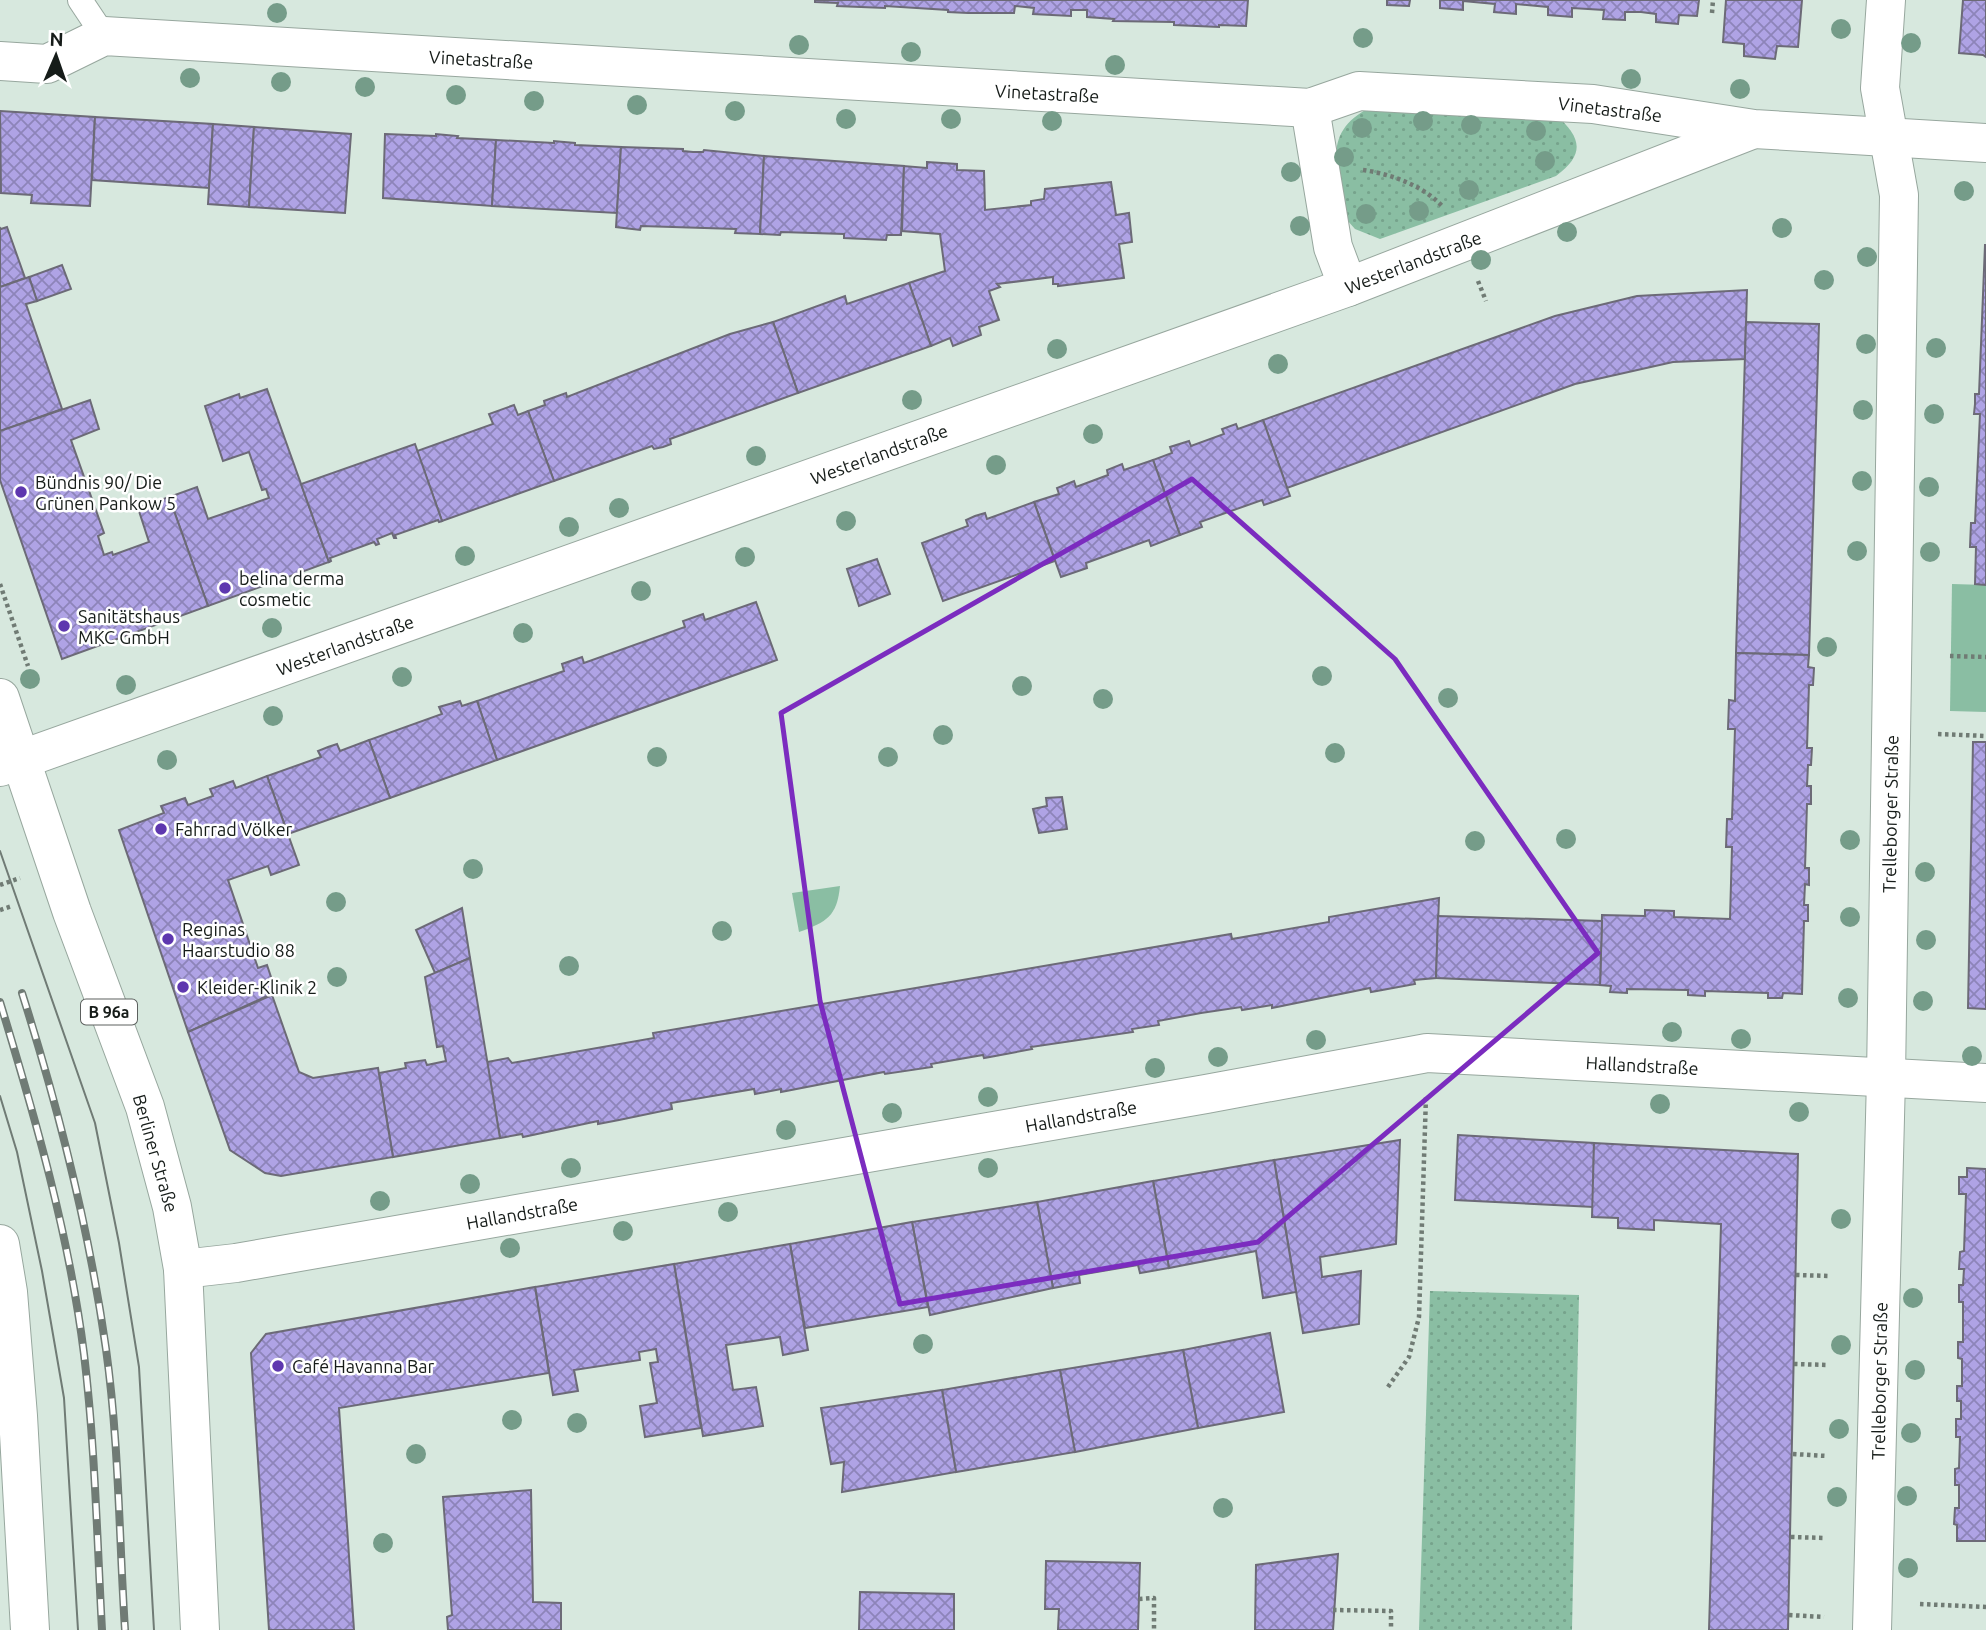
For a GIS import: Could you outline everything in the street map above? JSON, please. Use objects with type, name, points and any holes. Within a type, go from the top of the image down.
[{"type":"street","name":"Trelleborger Straße","points":[[1872,1630],[1886,1078],[1899,195],[1880,88],[1886,0]]},
{"type":"street","name":"Vinetastraße","points":[[0,61],[47,64],[104,36],[1310,108],[1359,91],[1592,104],[1754,129],[1986,143]]},
{"type":"street","points":[[1310,108],[1333,247],[1348,287]]},
{"type":"street","name":"Westerlandstraße","points":[[10,763],[1348,287],[1754,129]]},
{"type":"street","name":"Berliner Straße","points":[[0,698],[10,763],[72,912],[145,1107],[172,1207],[183,1269],[200,1630]]},
{"type":"street","name":"Hallandstraße","points":[[183,1269],[236,1263],[1427,1053],[1986,1083]]},
{"type":"street","points":[[0,1244],[8,1292],[30,1630]]},
{"type":"lane","points":[[80,0],[104,36]]},
{"type":"path","points":[[1712,13],[1713,0]]},
{"type":"path","points":[[1321,172],[1346,168],[1376,172],[1427,192],[1442,205],[1463,243],[1486,301]]},
{"type":"path","points":[[0,584],[29,671]]},
{"type":"path","points":[[1950,656],[1986,657]]},
{"type":"path","points":[[1938,734],[1986,736]]},
{"type":"path","points":[[0,911],[12,906]]},
{"type":"path","points":[[1388,1387],[1409,1357],[1419,1317],[1427,1053]]},
{"type":"path","points":[[1796,1275],[1830,1276]]},
{"type":"path","points":[[1794,1364],[1828,1365]]},
{"type":"path","points":[[1793,1454],[1827,1455]]},
{"type":"path","points":[[1791,1537],[1825,1538]]},
{"type":"path","points":[[1139,1598],[1154,1598],[1154,1630]]},
{"type":"path","points":[[1920,1604],[1986,1607]]},
{"type":"path","points":[[1332,1610],[1391,1611],[1391,1630]]},
{"type":"path","points":[[1789,1615],[1824,1617]]},
{"type":"highlighted area","points":[[1192,479],[1395,659],[1598,953],[1258,1242],[900,1304],[820,1001],[781,713]]},
{"type":"green space","points":[[1371,107],[1556,115],[1575,138],[1576,153],[1566,168],[1556,176],[1380,239],[1355,229],[1347,220],[1336,156],[1344,129],[1354,117]]},
{"type":"green space","points":[[1952,584],[1986,585],[1986,712],[1950,711]]},
{"type":"green space","points":[[840,886],[839,896],[829,916],[817,925],[799,932],[792,893]]},
{"type":"green space","points":[[1430,1291],[1579,1295],[1572,1630],[1419,1630]]},
{"type":"building","points":[[815,0],[1248,0],[1246,26],[1219,27],[1174,25],[1174,22],[1113,21],[1114,19],[1087,17],[1087,10],[1071,10],[1071,16],[1033,14],[1034,8],[1015,6],[1014,13],[968,13],[885,6],[837,6],[838,3]]},
{"type":"building","points":[[1387,0],[1410,0],[1409,6],[1387,5]]},
{"type":"building","points":[[1440,0],[1699,0],[1697,16],[1679,15],[1678,24],[1656,22],[1656,14],[1641,12],[1625,12],[1625,20],[1603,19],[1604,10],[1572,8],[1572,17],[1548,15],[1548,7],[1516,4],[1516,14],[1494,12],[1495,4],[1463,1],[1463,10],[1440,8]]},
{"type":"building","points":[[1726,0],[1802,0],[1798,47],[1777,46],[1775,59],[1744,56],[1744,44],[1723,42]]},
{"type":"building","points":[[1963,0],[1986,0],[1986,57],[1959,53]]},
{"type":"building","points":[[0,111],[95,117],[90,206],[31,203],[32,195],[1,193]]},
{"type":"building","points":[[95,117],[213,124],[209,188],[92,180]]},
{"type":"building","points":[[213,124],[254,127],[249,207],[208,204]]},
{"type":"building","points":[[254,127],[351,134],[345,213],[249,207]]},
{"type":"building","points":[[385,134],[436,134],[496,140],[492,206],[383,198]]},
{"type":"building","points":[[496,140],[554,141],[575,145],[621,147],[617,213],[492,206]]},
{"type":"building","points":[[621,147],[683,149],[693,152],[704,150],[764,156],[760,234],[735,233],[736,229],[641,226],[640,230],[616,227]]},
{"type":"building","points":[[764,156],[904,166],[901,235],[887,235],[886,240],[844,238],[844,234],[760,234]]},
{"type":"building","points":[[927,162],[957,164],[957,170],[984,171],[985,210],[1031,205],[1031,201],[1044,199],[1045,189],[1111,182],[1116,215],[1129,213],[1132,242],[1119,244],[1124,278],[1058,286],[1053,284],[1053,277],[997,284],[1000,287],[989,291],[999,320],[979,327],[981,335],[953,346],[950,338],[931,346],[909,283],[945,271],[940,234],[902,231],[904,166],[927,168]]},
{"type":"building","points":[[7,227],[25,278],[0,287],[0,228]]},
{"type":"building","points":[[1985,245],[1986,585],[1975,584],[1976,547],[1970,547],[1971,523],[1975,523],[1980,414],[1974,414],[1975,394],[1979,394]]},
{"type":"building","points":[[62,265],[71,289],[37,301],[29,277]]},
{"type":"building","points":[[29,277],[37,301],[26,304],[62,409],[0,431],[0,287]]},
{"type":"building","points":[[909,283],[931,346],[798,393],[773,322],[845,296],[847,304]]},
{"type":"building","points":[[1747,290],[1745,359],[1673,362],[1575,384],[1287,488],[1263,420],[1555,316],[1637,296]]},
{"type":"building","points":[[773,322],[798,393],[670,439],[671,444],[663,447],[654,449],[652,446],[554,481],[528,411],[545,405],[544,401],[566,393],[567,397],[730,334]]},
{"type":"building","points":[[1746,322],[1819,324],[1809,655],[1736,653]]},
{"type":"building","points":[[267,389],[329,562],[208,606],[169,497],[197,487],[208,519],[269,498],[266,489],[262,490],[249,452],[223,461],[205,406],[239,394],[240,398]]},
{"type":"building","points":[[90,400],[99,429],[71,440],[104,533],[98,536],[104,555],[112,552],[113,555],[149,542],[138,508],[169,497],[208,606],[62,659],[0,480],[0,431]]},
{"type":"building","points":[[514,405],[518,415],[528,411],[554,481],[442,521],[417,451],[493,424],[489,414]]},
{"type":"building","points":[[1263,420],[1290,496],[1264,505],[1262,500],[1200,522],[1202,527],[1180,535],[1153,460],[1172,453],[1170,447],[1189,441],[1191,446],[1224,434],[1222,429],[1236,424],[1238,429]]},
{"type":"building","points":[[415,444],[442,521],[438,520],[395,535],[396,538],[392,533],[377,539],[379,544],[374,542],[330,558],[329,562],[301,484]]},
{"type":"building","points":[[1153,460],[1180,535],[1151,546],[1149,540],[1086,563],[1087,568],[1061,577],[1034,502],[1059,494],[1057,488],[1074,481],[1076,487],[1108,475],[1107,470],[1122,464],[1124,470]]},
{"type":"building","points":[[1034,502],[1055,561],[943,601],[922,543],[968,526],[966,520],[975,516],[985,513],[987,519]]},
{"type":"building","points":[[877,559],[890,594],[859,606],[847,569]]},
{"type":"building","points":[[756,602],[777,660],[497,760],[477,701],[564,671],[562,664],[582,657],[584,663],[685,627],[683,621],[703,614],[705,620]]},
{"type":"building","points":[[1736,653],[1809,655],[1808,667],[1814,668],[1813,685],[1809,685],[1807,748],[1812,748],[1807,786],[1811,786],[1811,804],[1807,804],[1805,868],[1809,868],[1809,885],[1805,884],[1804,905],[1808,905],[1808,921],[1804,921],[1802,994],[1783,993],[1782,998],[1768,998],[1768,993],[1705,991],[1705,996],[1688,995],[1688,990],[1627,989],[1627,993],[1610,992],[1611,986],[1600,985],[1602,915],[1645,916],[1645,910],[1674,911],[1674,917],[1730,919],[1732,847],[1726,847],[1727,819],[1732,819],[1735,729],[1728,729],[1729,700],[1735,701]]},
{"type":"building","points":[[460,701],[462,706],[477,701],[497,760],[390,798],[369,740],[442,714],[439,707]]},
{"type":"building","points":[[369,740],[390,798],[288,834],[267,776],[321,757],[318,751],[328,747],[337,744],[340,751]]},
{"type":"building","points":[[1973,742],[1986,742],[1986,1009],[1968,1008]]},
{"type":"building","points":[[267,776],[299,865],[271,875],[268,866],[228,880],[258,968],[267,965],[276,992],[188,1032],[119,830],[164,813],[161,806],[185,798],[188,805],[213,796],[210,789],[233,781],[236,788]]},
{"type":"building","points":[[1062,797],[1067,829],[1039,833],[1033,809],[1047,806],[1046,798]]},
{"type":"building","points":[[1439,898],[1436,978],[1414,980],[1415,984],[1371,992],[1370,988],[1272,1008],[1272,1005],[1242,1010],[1241,1007],[1201,1013],[1158,1021],[1159,1025],[1132,1029],[1133,1032],[1031,1047],[1032,1049],[984,1058],[983,1055],[931,1064],[932,1067],[884,1072],[781,1092],[781,1089],[755,1094],[754,1089],[671,1103],[672,1109],[619,1120],[598,1124],[598,1121],[523,1137],[522,1134],[500,1138],[487,1062],[508,1058],[512,1063],[654,1038],[653,1033],[1231,934],[1232,939],[1329,922],[1329,917]]},
{"type":"building","points":[[462,908],[470,958],[435,973],[416,930]]},
{"type":"building","points":[[1438,916],[1602,921],[1600,985],[1436,978]]},
{"type":"building","points":[[470,958],[500,1138],[393,1157],[379,1073],[406,1068],[405,1063],[425,1060],[427,1065],[446,1061],[443,1046],[437,1047],[425,977]]},
{"type":"building","points":[[272,995],[299,1072],[313,1078],[378,1068],[393,1157],[281,1176],[265,1173],[230,1150],[188,1032]]},
{"type":"building","points":[[1458,1135],[1594,1143],[1593,1207],[1455,1200]]},
{"type":"building","points":[[1400,1140],[1396,1244],[1320,1257],[1322,1277],[1361,1271],[1359,1324],[1303,1333],[1274,1160]]},
{"type":"building","points":[[1594,1143],[1798,1154],[1788,1630],[1709,1630],[1721,1224],[1654,1220],[1654,1230],[1618,1228],[1618,1218],[1592,1217]]},
{"type":"building","points":[[1274,1160],[1296,1292],[1263,1298],[1256,1251],[1169,1268],[1153,1181]]},
{"type":"building","points":[[1967,1168],[1986,1169],[1986,1541],[1957,1541],[1957,1525],[1954,1524],[1955,1508],[1959,1508],[1959,1485],[1955,1485],[1955,1469],[1959,1468],[1960,1437],[1956,1437],[1956,1419],[1961,1419],[1961,1401],[1957,1401],[1957,1386],[1962,1386],[1962,1359],[1958,1358],[1958,1342],[1963,1342],[1963,1302],[1959,1302],[1959,1285],[1963,1285],[1964,1269],[1959,1269],[1960,1252],[1964,1251],[1966,1194],[1959,1194],[1959,1177],[1967,1177]]},
{"type":"building","points":[[1153,1181],[1169,1268],[1140,1273],[1138,1265],[1079,1275],[1080,1283],[1053,1288],[1037,1202]]},
{"type":"building","points":[[1037,1202],[1053,1288],[930,1315],[912,1222]]},
{"type":"building","points":[[912,1222],[928,1307],[805,1328],[790,1244]]},
{"type":"building","points":[[790,1244],[808,1350],[783,1355],[780,1337],[726,1345],[733,1390],[756,1387],[763,1426],[703,1436],[674,1264]]},
{"type":"building","points":[[674,1264],[701,1428],[645,1437],[640,1406],[657,1403],[650,1363],[658,1362],[656,1349],[639,1352],[640,1360],[574,1370],[578,1391],[553,1395],[535,1287]]},
{"type":"building","points":[[535,1287],[549,1373],[339,1408],[354,1630],[269,1630],[251,1353],[266,1334]]},
{"type":"building","points":[[1270,1333],[1284,1412],[1198,1428],[1183,1350]]},
{"type":"building","points":[[1183,1350],[1198,1428],[1075,1452],[1060,1370]]},
{"type":"building","points":[[1060,1370],[1075,1452],[956,1472],[942,1390]]},
{"type":"building","points":[[942,1390],[956,1472],[842,1492],[844,1462],[831,1464],[821,1408]]},
{"type":"building","points":[[531,1490],[533,1602],[561,1603],[561,1630],[448,1630],[447,1617],[452,1615],[443,1497]]},
{"type":"building","points":[[1338,1554],[1333,1630],[1255,1630],[1256,1565]]},
{"type":"building","points":[[1046,1561],[1140,1563],[1138,1630],[1058,1630],[1059,1609],[1045,1609]]},
{"type":"building","points":[[860,1592],[954,1594],[954,1630],[859,1630]]},
{"type":"tram line","points":[[0,851],[95,1123],[119,1243],[139,1367],[154,1630]]},
{"type":"tram line","points":[[0,1096],[17,1152],[42,1271],[64,1398],[78,1630]]},
{"type":"railway","points":[[22,993],[72,1170],[99,1304],[114,1419],[125,1630]]},
{"type":"railway","points":[[0,1002],[50,1176],[78,1309],[91,1423],[102,1630]]},
{"type":"place","name":"Bündnis 90/ Die Grünen Pankow 5","points":[[21,492]]},
{"type":"place","name":"belina derma cosmetic","points":[[225,588]]},
{"type":"place","name":"Sanitätshaus MKC GmbH","points":[[64,626]]},
{"type":"place","name":"Fahrrad Völker","points":[[161,829]]},
{"type":"place","name":"Reginas Haarstudio 88","points":[[168,939]]},
{"type":"place","name":"Kleider-Klinik 2","points":[[183,987]]},
{"type":"place","name":"Café Havanna Bar","points":[[278,1366]]}]
